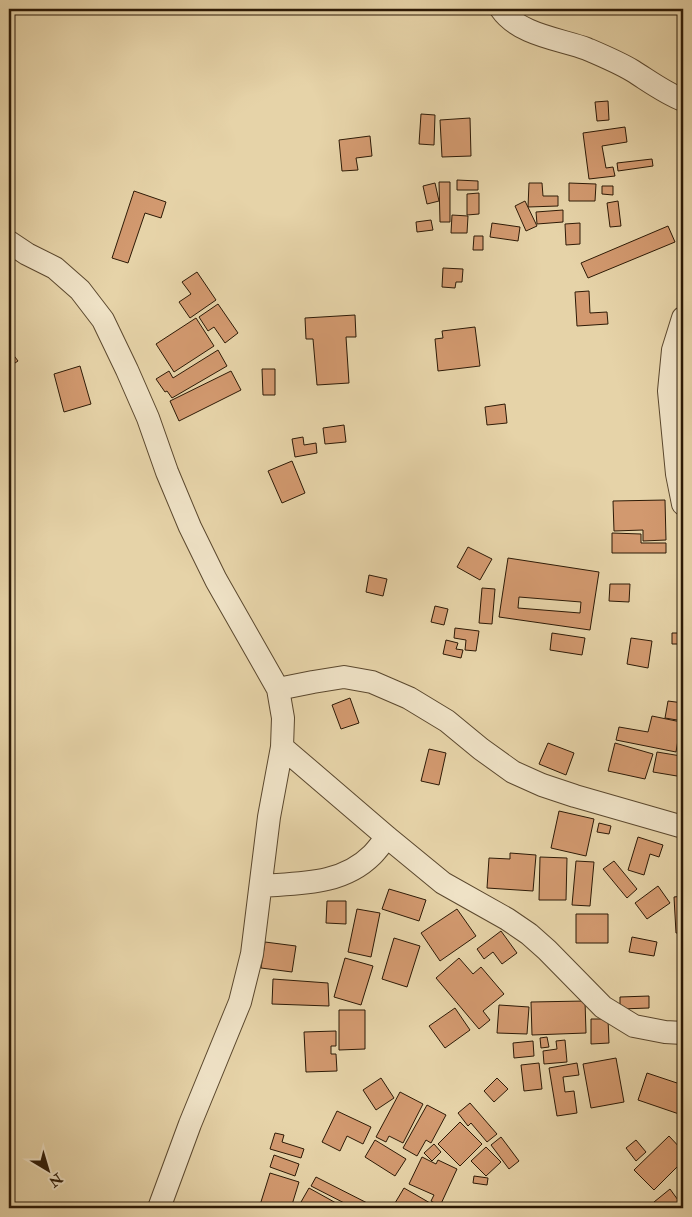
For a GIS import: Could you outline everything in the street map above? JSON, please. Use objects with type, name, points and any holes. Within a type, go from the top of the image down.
[{"type":"street","points":[[501,9],[514,22],[525,29],[588,50],[632,70],[649,82],[683,100]]},
{"type":"street","points":[[9,242],[27,254],[55,268],[80,290],[103,320],[148,418],[167,472],[190,527],[216,580],[278,689],[283,718],[282,747],[270,817],[252,954],[240,1002],[190,1124],[159,1208]]},
{"type":"street","points":[[683,318],[673,350],[670,392],[677,474],[683,504]]},
{"type":"street","points":[[278,689],[344,677],[372,682],[409,698],[447,721],[513,772],[542,785],[575,796],[683,827]]},
{"type":"street","points":[[282,747],[443,883],[507,919],[529,934],[603,1007],[634,1026],[665,1032],[683,1033]]},
{"type":"street","points":[[261,886],[315,882],[336,877],[354,869],[371,856],[387,837]]},
{"type":"building","points":[[608,101],[609,120],[597,121],[595,102]]},
{"type":"building","points":[[421,114],[435,115],[434,145],[419,144]]},
{"type":"building","points":[[470,118],[471,156],[442,157],[440,120]]},
{"type":"building","points":[[625,127],[627,142],[602,146],[606,168],[613,167],[615,176],[589,179],[583,133]]},
{"type":"building","points":[[370,136],[372,156],[356,158],[358,170],[342,171],[339,140]]},
{"type":"building","points":[[652,159],[653,166],[618,171],[617,163]]},
{"type":"building","points":[[457,180],[478,181],[478,190],[457,190]]},
{"type":"building","points":[[439,182],[450,182],[450,222],[440,222]]},
{"type":"building","points":[[435,183],[439,201],[427,204],[423,186]]},
{"type":"building","points":[[529,183],[542,183],[543,196],[558,196],[558,206],[528,207]]},
{"type":"building","points":[[569,183],[596,184],[595,201],[569,201]]},
{"type":"building","points":[[602,186],[613,186],[613,195],[602,194]]},
{"type":"building","points":[[134,191],[166,202],[161,218],[145,213],[128,263],[112,258]]},
{"type":"building","points":[[479,193],[479,214],[467,215],[467,194]]},
{"type":"building","points":[[525,201],[537,226],[526,231],[515,206]]},
{"type":"building","points":[[618,201],[621,226],[610,227],[607,203]]},
{"type":"building","points":[[563,210],[563,222],[537,224],[536,212]]},
{"type":"building","points":[[452,215],[468,216],[467,233],[451,233]]},
{"type":"building","points":[[431,220],[433,230],[417,232],[416,222]]},
{"type":"building","points":[[492,223],[520,227],[518,241],[490,237]]},
{"type":"building","points":[[580,223],[580,244],[566,245],[565,224]]},
{"type":"building","points":[[668,226],[675,242],[588,278],[581,263]]},
{"type":"building","points":[[474,236],[483,236],[483,250],[473,250]]},
{"type":"building","points":[[443,268],[463,269],[462,282],[456,282],[455,288],[442,287]]},
{"type":"building","points":[[197,272],[216,300],[190,318],[179,302],[191,294],[182,282]]},
{"type":"building","points":[[589,291],[590,313],[607,312],[608,324],[577,326],[575,292]]},
{"type":"building","points":[[218,304],[238,333],[225,343],[214,327],[208,331],[199,317]]},
{"type":"building","points":[[355,315],[356,337],[346,337],[349,383],[317,385],[313,339],[306,339],[305,318]]},
{"type":"building","points":[[196,318],[214,346],[174,372],[156,344]]},
{"type":"building","points":[[475,327],[480,366],[438,371],[435,339],[443,338],[442,331]]},
{"type":"building","points":[[9,349],[18,361],[9,367]]},
{"type":"building","points":[[218,350],[227,366],[172,398],[156,379],[169,371],[173,378]]},
{"type":"building","points":[[80,366],[91,404],[64,412],[54,374]]},
{"type":"building","points":[[262,369],[275,369],[275,395],[263,395]]},
{"type":"building","points":[[231,371],[241,390],[179,421],[170,401]]},
{"type":"building","points":[[505,404],[507,423],[487,425],[485,407]]},
{"type":"building","points":[[344,425],[346,442],[325,444],[323,428]]},
{"type":"building","points":[[303,437],[304,445],[316,443],[317,453],[295,457],[292,439]]},
{"type":"building","points":[[292,461],[305,493],[282,503],[268,471]]},
{"type":"building","points":[[665,500],[666,540],[643,541],[643,530],[614,531],[613,501]]},
{"type":"building","points":[[612,533],[641,534],[641,543],[666,543],[666,553],[612,553]]},
{"type":"building","points":[[468,547],[492,559],[480,580],[457,567]]},
{"type":"building","points":[[508,558],[599,572],[590,630],[499,617]],"holes":[[[519,597],[581,602],[580,613],[518,608]]]},
{"type":"building","points":[[369,575],[387,579],[383,596],[366,592]]},
{"type":"building","points":[[610,584],[630,584],[629,602],[609,601]]},
{"type":"building","points":[[482,588],[495,589],[492,624],[479,623]]},
{"type":"building","points":[[435,606],[448,609],[444,625],[431,622]]},
{"type":"building","points":[[455,628],[479,631],[476,651],[465,650],[466,640],[454,638]]},
{"type":"building","points":[[552,633],[585,638],[582,655],[550,650]]},
{"type":"building","points":[[672,633],[683,633],[683,644],[672,644]]},
{"type":"building","points":[[631,638],[652,641],[648,668],[627,664]]},
{"type":"building","points":[[446,640],[458,643],[456,649],[463,650],[461,658],[443,654]]},
{"type":"building","points":[[350,698],[359,723],[341,729],[332,705]]},
{"type":"building","points":[[668,701],[683,703],[683,721],[665,718]]},
{"type":"building","points":[[652,716],[681,722],[676,752],[616,740],[619,727],[648,732]]},
{"type":"building","points":[[548,743],[574,753],[566,775],[539,764]]},
{"type":"building","points":[[615,743],[653,754],[645,779],[608,771]]},
{"type":"building","points":[[683,744],[683,777],[653,772],[657,752],[681,756]]},
{"type":"building","points":[[429,749],[446,753],[439,785],[421,781]]},
{"type":"building","points":[[559,811],[594,819],[586,856],[551,848]]},
{"type":"building","points":[[599,823],[611,826],[609,834],[597,832]]},
{"type":"building","points":[[638,837],[663,845],[659,857],[650,854],[644,875],[628,870]]},
{"type":"building","points":[[510,853],[536,855],[533,891],[487,888],[489,858],[510,859]]},
{"type":"building","points":[[540,857],[567,858],[566,900],[539,900]]},
{"type":"building","points":[[576,861],[594,862],[590,906],[572,905]]},
{"type":"building","points":[[614,861],[637,889],[627,898],[603,869]]},
{"type":"building","points":[[658,886],[670,903],[647,919],[635,903]]},
{"type":"building","points":[[389,889],[426,900],[419,921],[382,909]]},
{"type":"building","points":[[683,896],[683,933],[676,933],[674,897]]},
{"type":"building","points":[[327,901],[346,901],[346,924],[326,923]]},
{"type":"building","points":[[357,909],[380,913],[371,957],[348,952]]},
{"type":"building","points":[[457,909],[476,936],[440,961],[421,933]]},
{"type":"building","points":[[576,914],[608,914],[608,943],[576,943]]},
{"type":"building","points":[[501,931],[517,953],[502,964],[493,952],[484,959],[477,949]]},
{"type":"building","points":[[632,937],[657,942],[654,956],[629,952]]},
{"type":"building","points":[[394,938],[420,946],[407,987],[382,979]]},
{"type":"building","points":[[265,942],[296,946],[292,972],[261,968]]},
{"type":"building","points":[[345,958],[373,966],[361,1005],[334,997]]},
{"type":"building","points":[[459,958],[473,974],[481,967],[504,994],[483,1011],[490,1020],[479,1029],[436,978]]},
{"type":"building","points":[[273,979],[328,983],[329,1006],[272,1004]]},
{"type":"building","points":[[649,996],[649,1008],[620,1009],[620,997]]},
{"type":"building","points":[[585,1001],[586,1033],[532,1035],[531,1002]]},
{"type":"building","points":[[499,1005],[529,1007],[527,1034],[497,1033]]},
{"type":"building","points":[[455,1008],[470,1030],[445,1048],[429,1026]]},
{"type":"building","points":[[339,1010],[365,1010],[365,1049],[339,1050]]},
{"type":"building","points":[[591,1019],[608,1019],[609,1043],[591,1044]]},
{"type":"building","points":[[336,1031],[336,1046],[331,1046],[331,1054],[336,1054],[337,1071],[306,1072],[304,1032]]},
{"type":"building","points":[[547,1037],[549,1047],[541,1048],[540,1038]]},
{"type":"building","points":[[565,1040],[567,1062],[544,1064],[543,1051],[557,1049],[556,1041]]},
{"type":"building","points":[[533,1041],[534,1056],[514,1058],[513,1043]]},
{"type":"building","points":[[616,1058],[624,1102],[591,1108],[583,1064]]},
{"type":"building","points":[[539,1063],[542,1089],[524,1091],[521,1065]]},
{"type":"building","points":[[577,1063],[579,1075],[563,1077],[565,1092],[574,1091],[577,1113],[557,1116],[549,1068]]},
{"type":"building","points":[[647,1073],[683,1085],[683,1100],[679,1114],[638,1100]]},
{"type":"building","points":[[381,1078],[394,1098],[376,1110],[363,1090]]},
{"type":"building","points":[[497,1078],[508,1089],[494,1102],[484,1091]]},
{"type":"building","points":[[400,1092],[423,1104],[403,1143],[389,1136],[386,1142],[376,1137]]},
{"type":"building","points":[[470,1103],[497,1134],[487,1142],[471,1123],[468,1126],[458,1113]]},
{"type":"building","points":[[427,1105],[446,1115],[431,1143],[426,1140],[417,1156],[403,1148]]},
{"type":"building","points":[[337,1111],[371,1127],[363,1144],[347,1136],[340,1151],[322,1142]]},
{"type":"building","points":[[460,1122],[482,1144],[460,1166],[438,1144]]},
{"type":"building","points":[[275,1133],[284,1135],[282,1142],[304,1149],[301,1158],[270,1149]]},
{"type":"building","points":[[669,1136],[683,1151],[683,1161],[654,1190],[634,1170]]},
{"type":"building","points":[[501,1137],[519,1161],[509,1169],[491,1145]]},
{"type":"building","points":[[375,1140],[406,1159],[395,1176],[365,1157]]},
{"type":"building","points":[[636,1140],[646,1152],[636,1161],[626,1148]]},
{"type":"building","points":[[434,1144],[441,1152],[432,1161],[424,1153]]},
{"type":"building","points":[[486,1147],[501,1162],[486,1176],[471,1161]]},
{"type":"building","points":[[274,1155],[299,1164],[295,1176],[270,1167]]},
{"type":"building","points":[[422,1157],[436,1164],[438,1160],[457,1169],[440,1206],[431,1201],[434,1195],[409,1184]]},
{"type":"building","points":[[270,1173],[299,1182],[291,1208],[272,1208],[260,1205]]},
{"type":"building","points":[[474,1176],[488,1178],[487,1185],[473,1183]]},
{"type":"building","points":[[316,1177],[377,1208],[354,1208],[311,1186]]},
{"type":"building","points":[[309,1188],[345,1208],[313,1208],[301,1202]]},
{"type":"building","points":[[404,1188],[437,1207],[392,1208]]},
{"type":"building","points":[[670,1189],[683,1208],[659,1208],[654,1202]]}]
